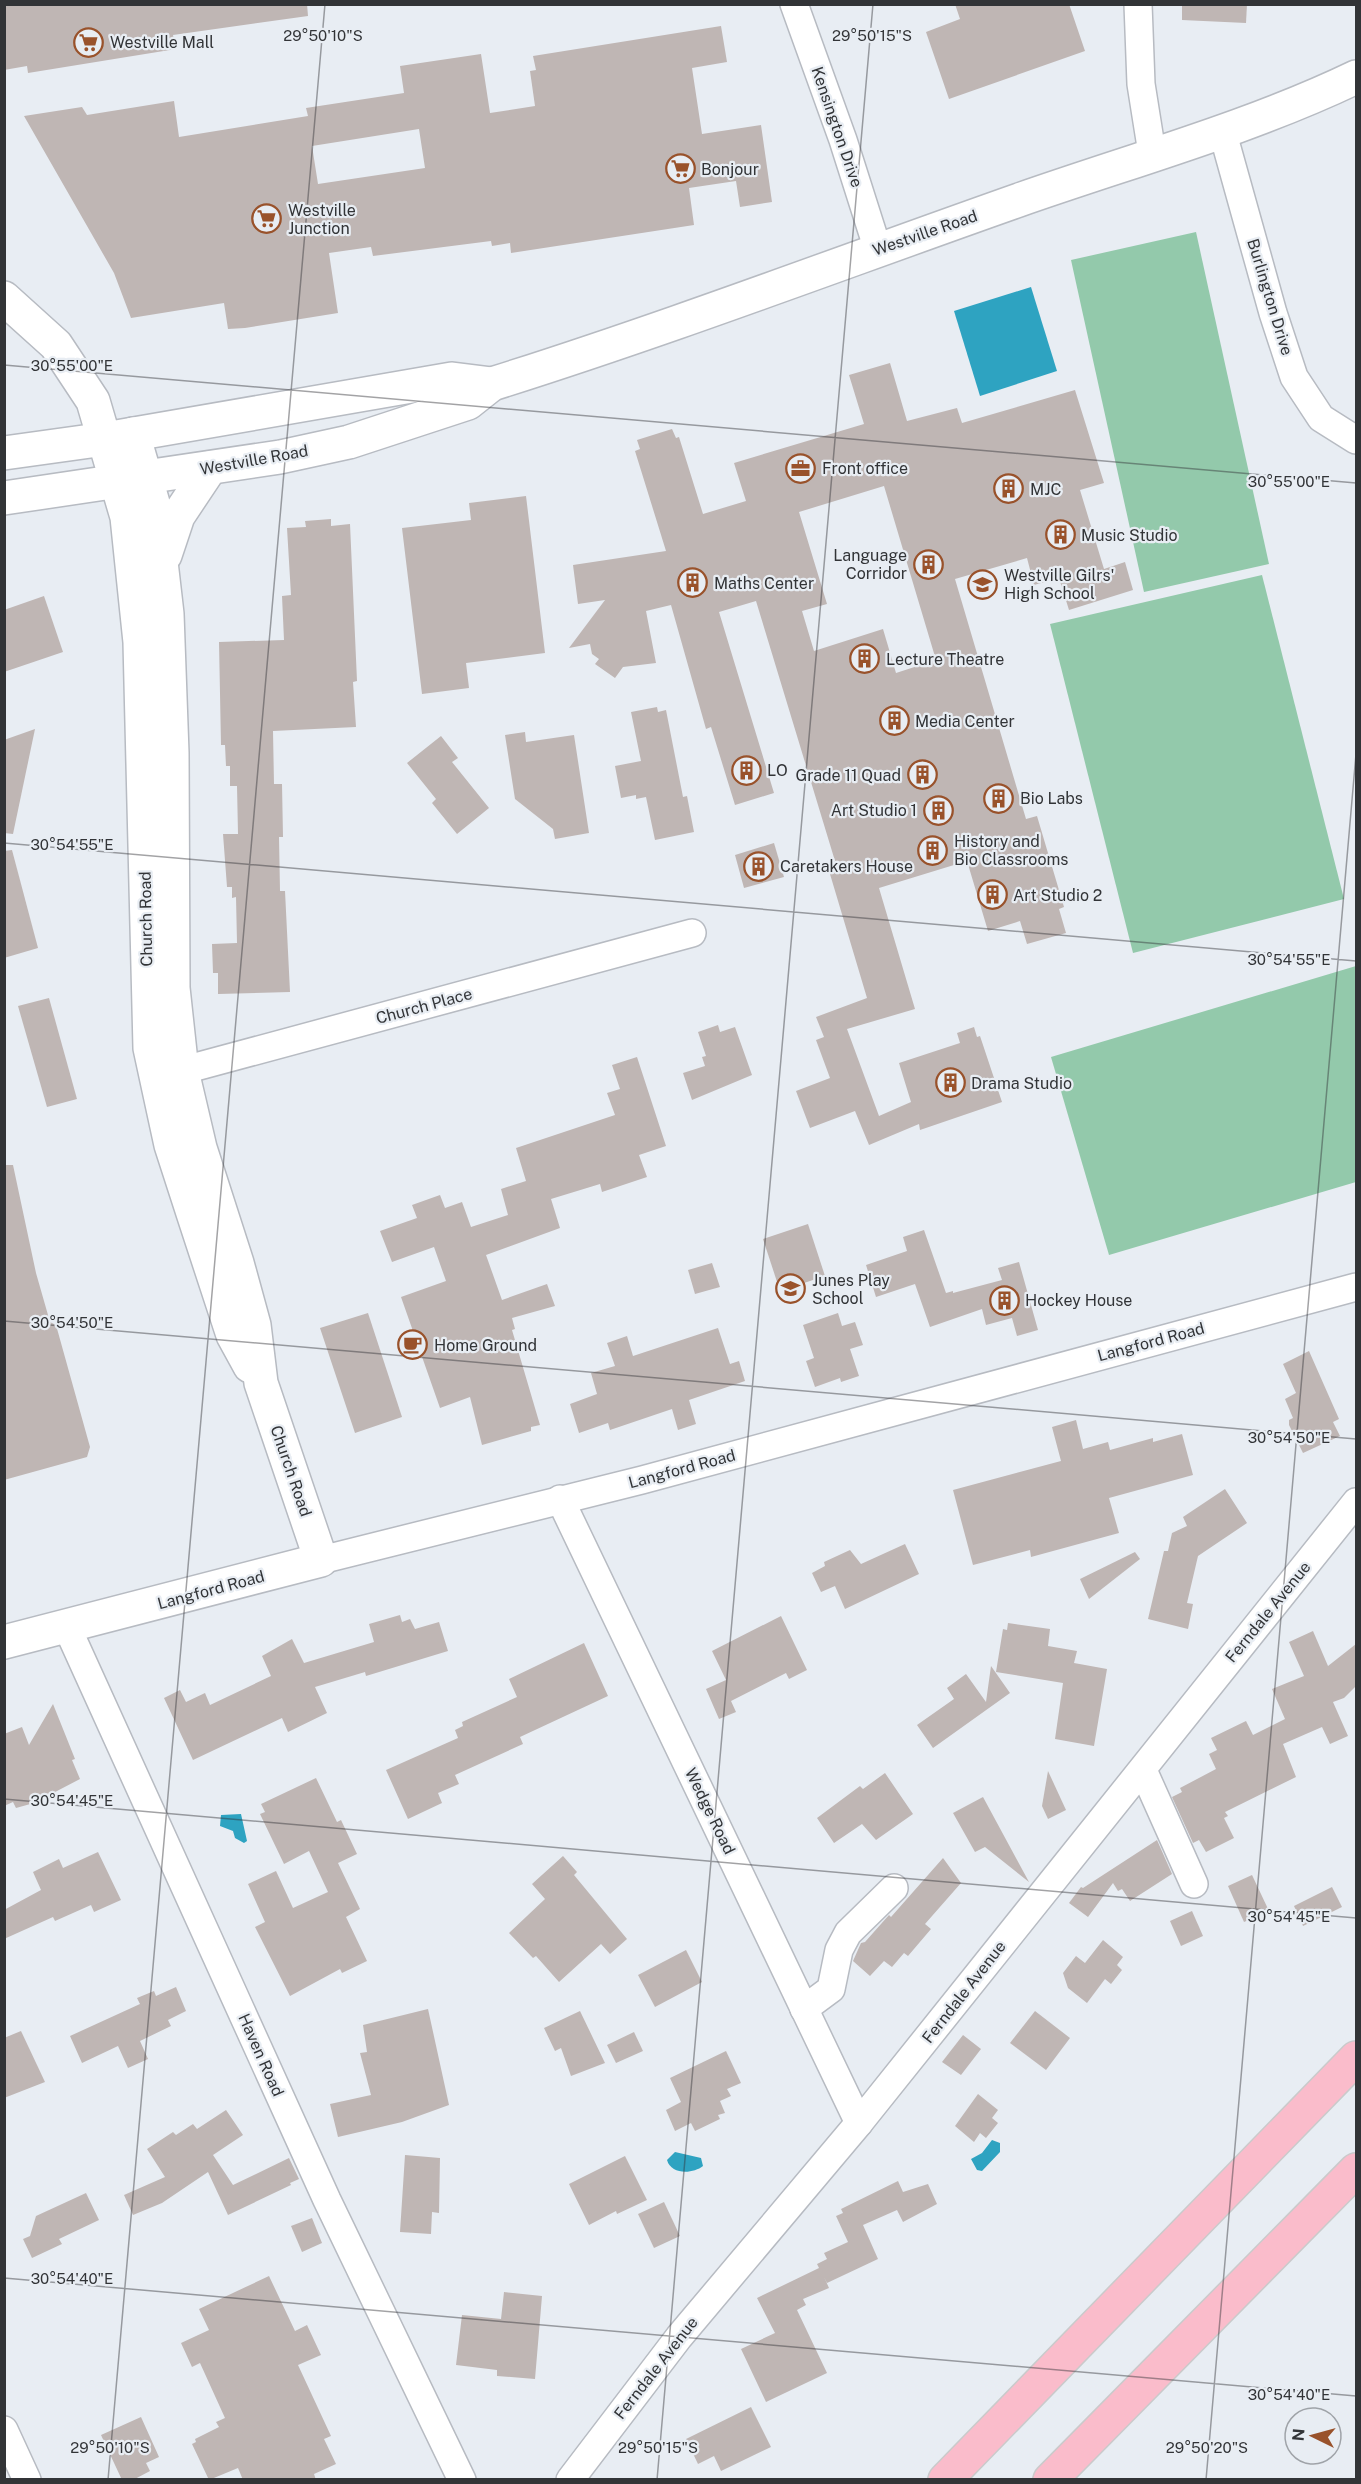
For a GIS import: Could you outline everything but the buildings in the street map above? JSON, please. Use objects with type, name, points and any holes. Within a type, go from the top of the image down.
[{"type":"highway","points":[[945,2480],[1356,2058]]},
{"type":"highway","points":[[1050,2480],[1356,2170]]},
{"type":"street","name":"Kensington Drive","points":[[794,4],[843,140],[878,250]]},
{"type":"street","points":[[1138,4],[1141,84],[1152,153]]},
{"type":"street","name":"Westville Road","points":[[12,502],[132,478],[280,457],[349,442],[468,403],[492,384],[732,304],[878,250],[1222,130],[1329,90],[1356,77]]},
{"type":"street","name":"Burlington Drive","points":[[1222,130],[1273,313],[1294,377],[1321,418],[1356,440]]},
{"type":"street","points":[[4,298],[56,345],[119,437]]},
{"type":"street","name":"Westville Road","points":[[4,453],[119,437],[452,379],[492,384]]},
{"type":"street","points":[[260,413],[285,428],[295,430],[341,423],[346,429],[349,442]]},
{"type":"street","name":"Church Road","points":[[119,437],[132,478],[155,510],[170,672],[173,988],[169,1074],[171,1145],[233,1335],[261,1383],[321,1560]]},
{"type":"street","points":[[162,570],[172,527],[210,468]]},
{"type":"street","name":"Church Road","points":[[132,478],[127,517],[140,642],[148,1020],[169,1074]]},
{"type":"street","name":"Church Place","points":[[169,1074],[692,933]]},
{"type":"street","name":"Langford Road","points":[[4,1642],[653,1477],[1356,1287]]},
{"type":"street","name":"Wedge Road","points":[[560,1499],[859,2123]]},
{"type":"street","name":"Ferndale Avenue","points":[[570,2480],[678,2337],[859,2123],[1356,1502]]},
{"type":"street","name":"Haven Road","points":[[67,1627],[327,2200],[462,2480]]},
{"type":"street","points":[[1143,1770],[1194,1884]]},
{"type":"street","points":[[804,2009],[831,1989],[839,1950],[848,1933],[894,1888]]},
{"type":"street","points":[[4,2430],[27,2480]]},
{"type":"green space","points":[[1196,232],[1269,564],[1144,592],[1071,260]]},
{"type":"green space","points":[[1262,575],[1344,899],[1133,953],[1050,624]]},
{"type":"green space","points":[[1356,966],[1356,1182],[1109,1255],[1051,1057]]},
{"type":"water","points":[[1031,287],[1057,371],[980,396],[954,311]]},
{"type":"water","points":[[241,1814],[247,1841],[244,1843],[235,1838],[233,1831],[220,1826],[221,1815]]},
{"type":"water","points":[[992,2140],[1000,2143],[1000,2152],[982,2171],[977,2170],[971,2159],[982,2153]]},
{"type":"water","points":[[675,2152],[701,2158],[703,2166],[694,2171],[678,2171],[669,2165],[667,2160]]},
{"type":"place","name":"Westville Mall","points":[[89,42]]},
{"type":"place","name":"Bonjour","points":[[680,169]]},
{"type":"place","name":"Westville Junction","points":[[267,219]]},
{"type":"place","name":"Front office","points":[[801,468]]},
{"type":"place","name":"MJC","points":[[1009,489]]},
{"type":"place","name":"Music Studio","points":[[1060,535]]},
{"type":"place","name":"Language Corridor","points":[[928,564]]},
{"type":"place","name":"Maths Center","points":[[693,583]]},
{"type":"place","name":"Westville Gilrs' High School","points":[[983,584]]},
{"type":"place","name":"Lecture Theatre","points":[[865,659]]},
{"type":"place","name":"Media Center","points":[[894,721]]},
{"type":"place","name":"LO","points":[[746,770]]},
{"type":"place","name":"Grade 11 Quad","points":[[922,775]]},
{"type":"place","name":"Bio Labs","points":[[999,798]]},
{"type":"place","name":"Art Studio 1","points":[[938,810]]},
{"type":"place","name":"History and Bio Classrooms","points":[[933,850]]},
{"type":"place","name":"Caretakers House","points":[[759,866]]},
{"type":"place","name":"Art Studio 2","points":[[992,895]]},
{"type":"place","name":"Drama Studio","points":[[950,1083]]},
{"type":"place","name":"Junes Play School","points":[[791,1289]]},
{"type":"place","name":"Hockey House","points":[[1004,1300]]},
{"type":"place","name":"Home Ground","points":[[413,1345]]}]
